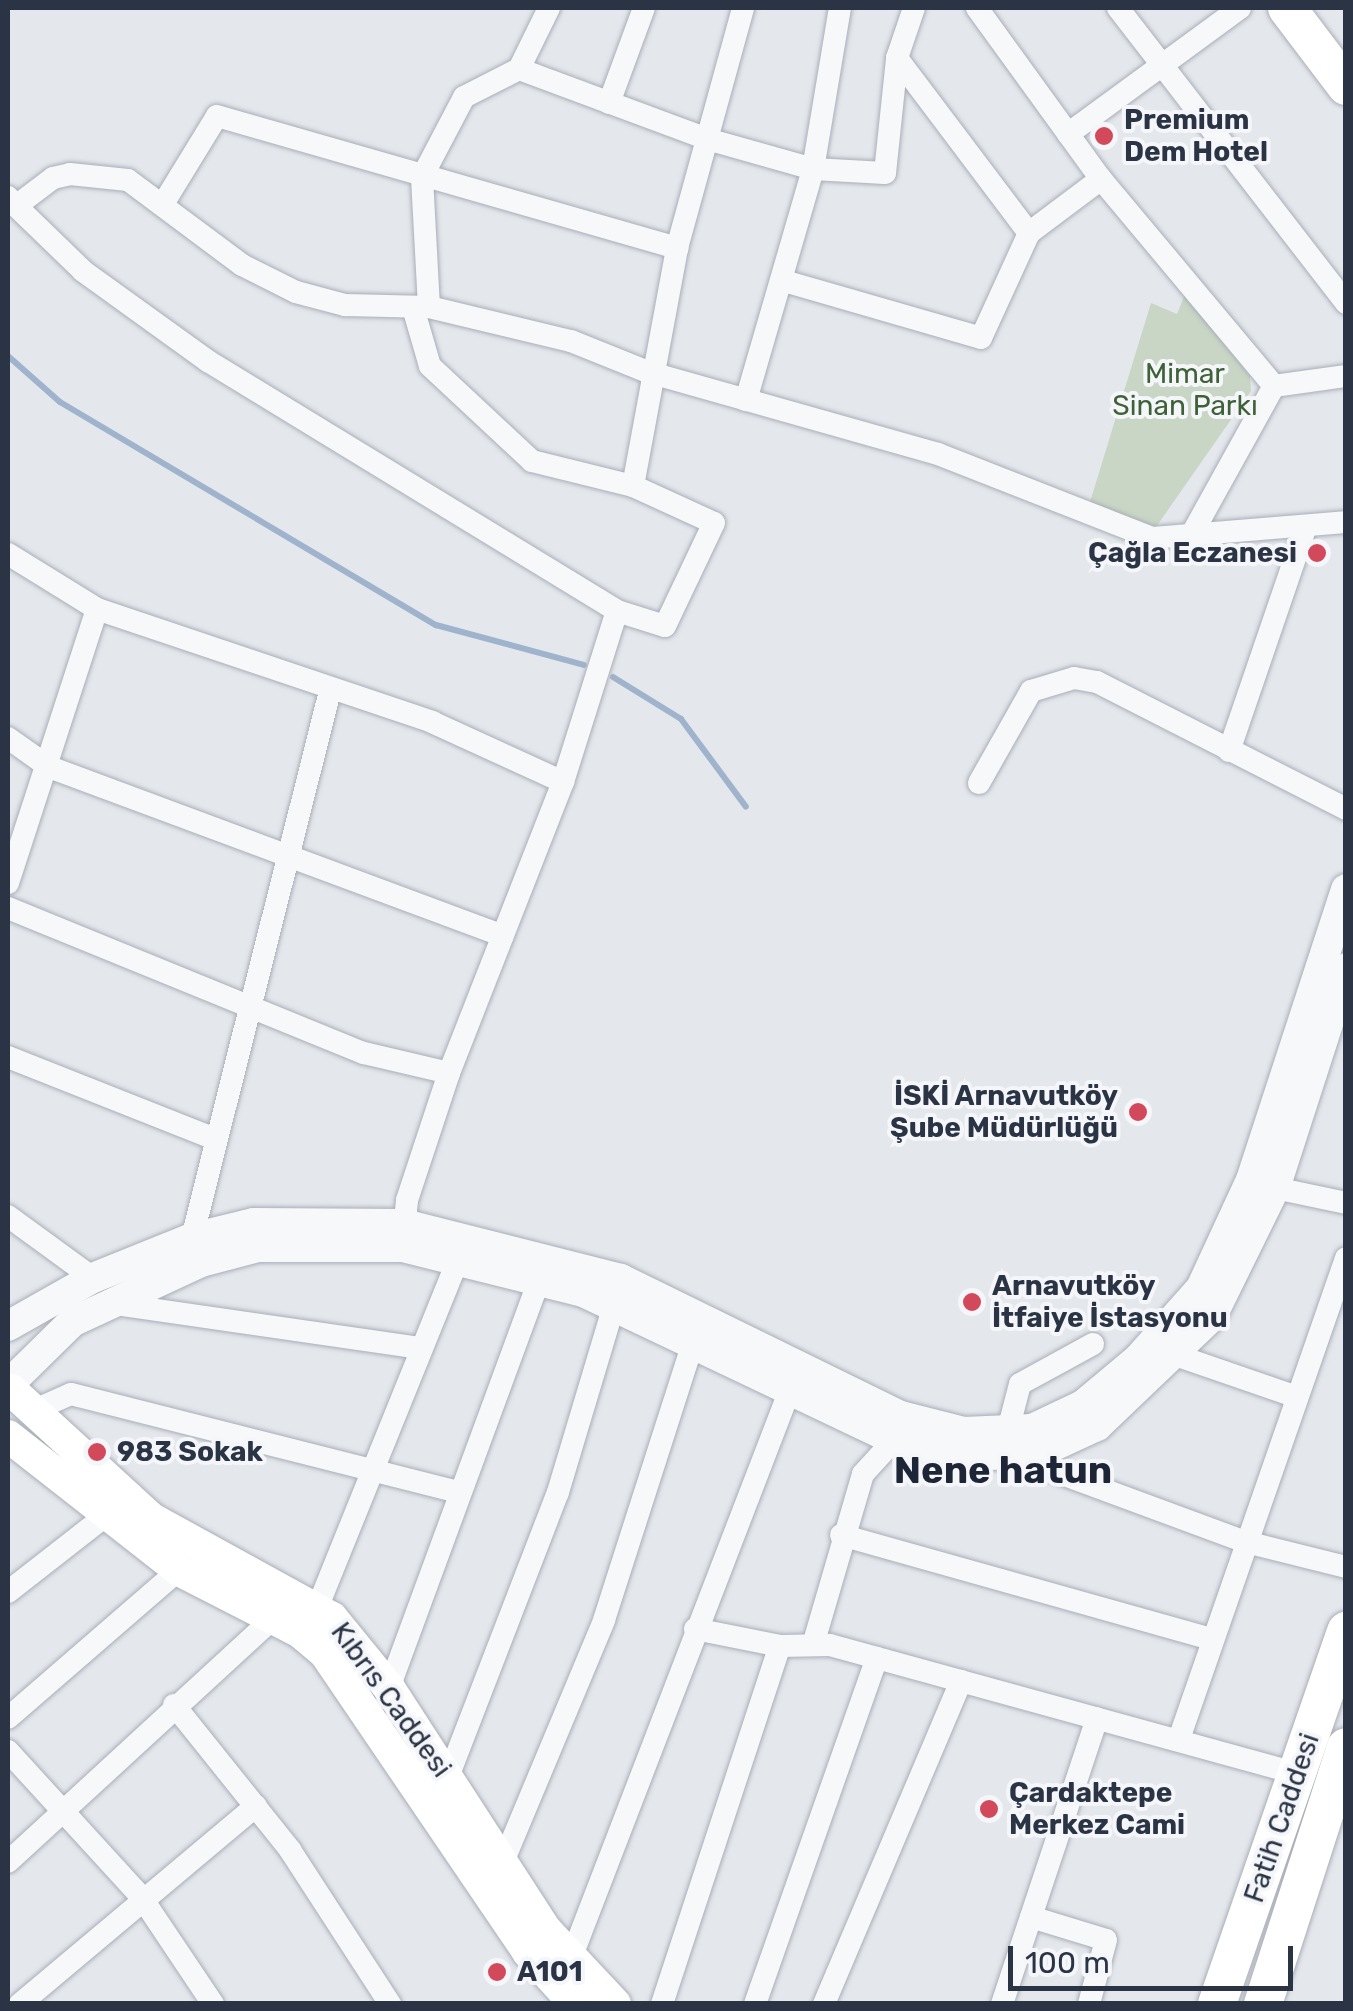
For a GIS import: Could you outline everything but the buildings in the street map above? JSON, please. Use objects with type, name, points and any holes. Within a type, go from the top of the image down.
[{"type":"main road","points":[[1287,8],[1346,86]]},
{"type":"main road","points":[[1318,8],[1346,44]]},
{"type":"main road","name":"Kıbrıs Caddesi","points":[[15,1391],[152,1518],[318,1606],[390,1688],[503,1862],[568,1984],[615,2004]]},
{"type":"main road","points":[[8,1436],[179,1570],[272,1618],[326,1653],[568,1984]]},
{"type":"main road","name":"Fatih Caddesi","points":[[1216,2004],[1346,1631]]},
{"type":"main road","name":"Fatih Caddesi","points":[[1263,2004],[1346,1746]]},
{"type":"street","points":[[549,8],[519,69],[464,97],[422,178],[422,309],[430,366],[532,462],[633,486],[714,523],[666,626],[617,610],[208,361],[83,271],[12,202],[52,178],[88,173],[128,180],[242,265],[296,292],[422,309],[571,340],[648,372],[938,454],[1152,538],[1188,541],[1346,522]]},
{"type":"street","points":[[609,104],[644,8]]},
{"type":"street","points":[[633,486],[648,372],[677,248],[743,8]]},
{"type":"street","points":[[746,400],[784,281],[813,168],[840,8]]},
{"type":"street","points":[[519,69],[706,138],[813,168],[885,173],[897,58],[914,8]]},
{"type":"street","points":[[977,8],[1101,179],[1274,386]]},
{"type":"street","points":[[1118,8],[1346,303]]},
{"type":"street","points":[[1068,134],[1240,8]]},
{"type":"street","points":[[897,58],[1028,232]]},
{"type":"street","points":[[162,204],[217,116],[422,178],[677,248]]},
{"type":"street","points":[[784,281],[981,338],[1028,232],[1101,179]]},
{"type":"street","points":[[1274,386],[1346,376]]},
{"type":"street","points":[[1188,541],[1274,386]]},
{"type":"street","points":[[1230,752],[1305,529]]},
{"type":"street","points":[[8,554],[97,609],[330,691],[432,722],[563,782]]},
{"type":"street","points":[[8,884],[50,767],[97,609]]},
{"type":"street","points":[[403,1235],[449,1073],[563,782],[617,610]]},
{"type":"street","points":[[979,783],[1031,691],[1062,678],[1097,682],[1346,809]]},
{"type":"street","points":[[192,1238],[213,1138],[290,858],[330,691]]},
{"type":"street","points":[[8,738],[50,767],[503,936]]},
{"type":"street","points":[[1010,1443],[1083,1404],[1138,1359],[1201,1288],[1249,1217],[1275,1188],[1331,998],[1346,888]]},
{"type":"street","points":[[8,908],[249,1009],[364,1052],[449,1073]]},
{"type":"street","points":[[618,1292],[694,1340],[894,1440],[962,1456],[1096,1426],[1178,1356],[1212,1316],[1331,998],[1346,968]]},
{"type":"street","points":[[8,1057],[213,1138]]},
{"type":"street","points":[[1275,1188],[1346,1203]]},
{"type":"street","points":[[8,1216],[101,1291],[419,1348]]},
{"type":"street","points":[[15,1391],[50,1339],[101,1291],[192,1238],[254,1222],[403,1235],[618,1292],[901,1416],[1010,1443],[1246,1542],[1346,1567]]},
{"type":"street","points":[[8,1326],[101,1291],[258,1247],[403,1235]]},
{"type":"street","points":[[318,1606],[378,1469],[419,1348],[462,1249]]},
{"type":"street","points":[[1179,1740],[1297,1397],[1334,1327],[1346,1258]]},
{"type":"street","points":[[390,1688],[458,1492],[543,1270]]},
{"type":"street","points":[[448,1778],[558,1492],[618,1292]]},
{"type":"street","points":[[503,1862],[604,1620],[694,1340]]},
{"type":"street","points":[[1010,1443],[1020,1384],[1094,1344]]},
{"type":"street","points":[[1178,1356],[1297,1397]]},
{"type":"street","points":[[568,1984],[695,1629],[792,1387]]},
{"type":"street","points":[[15,1391],[72,1394],[458,1492]]},
{"type":"street","points":[[813,1645],[842,1535],[863,1474],[894,1440]]},
{"type":"street","points":[[8,1592],[108,1514]]},
{"type":"street","points":[[842,1535],[1212,1639]]},
{"type":"street","points":[[8,1718],[179,1570]]},
{"type":"street","points":[[8,1862],[272,1618]]},
{"type":"street","points":[[695,1629],[780,1646],[813,1645],[877,1658],[1298,1774]]},
{"type":"street","points":[[662,2004],[780,1646]]},
{"type":"street","points":[[755,2004],[877,1658]]},
{"type":"street","points":[[824,2004],[962,1680]]},
{"type":"street","points":[[174,1705],[256,1806],[390,2004]]},
{"type":"street","points":[[1002,2004],[1097,1718]]},
{"type":"street","points":[[8,1750],[142,1898],[213,2004]]},
{"type":"street","points":[[36,1999],[142,1898],[256,1806]]},
{"type":"street","points":[[1030,1918],[1106,1940],[1089,2004]]},
{"type":"green space","name":"Mimar Sinan Parkı","points":[[1185,294],[1250,376],[1251,391],[1156,527],[1090,502],[1151,303],[1177,314]]},
{"type":"waterway","points":[[8,356],[60,402],[436,625],[584,665]]},
{"type":"waterway","points":[[613,677],[681,719],[746,807]]},
{"type":"place","name":"Premium Dem Hotel","points":[[1104,136]]},
{"type":"place","name":"Çağla Eczanesi","points":[[1317,553]]},
{"type":"place","name":"İSKİ Arnavutköy Şube Müdürlüğü","points":[[1138,1112]]},
{"type":"place","name":"Arnavutköy İtfaiye İstasyonu","points":[[972,1302]]},
{"type":"place","name":"983 Sokak","points":[[97,1452]]},
{"type":"place","name":"Çardaktepe Merkez Cami","points":[[989,1809]]},
{"type":"place","name":"A101","points":[[497,1972]]},
{"type":"district","name":"Nene hatun","points":[[1003,1471]]}]
